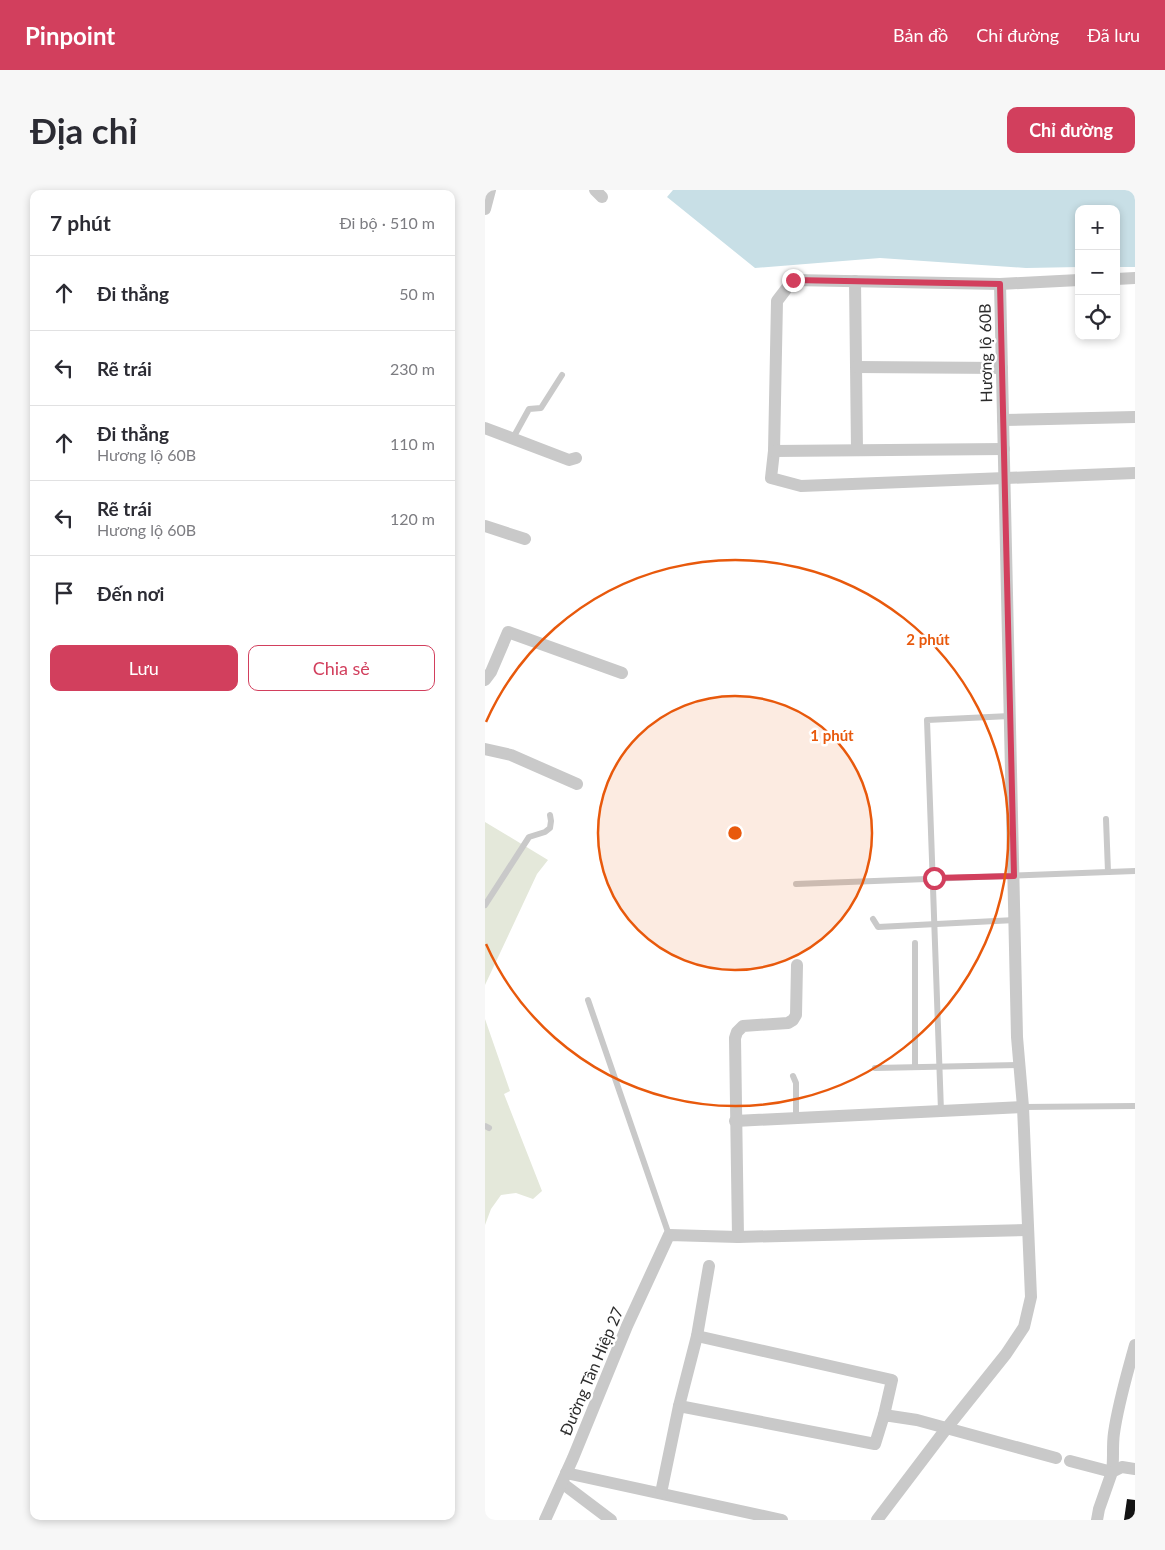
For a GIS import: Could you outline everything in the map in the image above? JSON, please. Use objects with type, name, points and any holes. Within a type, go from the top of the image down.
[{"type":"street","points":[[485,209],[490,190]]},
{"type":"street","points":[[1120,278],[1135,278]]},
{"type":"street","name":"Hương lộ 60B","points":[[793,280],[1000,284],[1004,478],[801,486],[771,478],[777,301],[793,280]]},
{"type":"street","points":[[1000,284],[1075,280]]},
{"type":"street","points":[[855,281],[857,450]]},
{"type":"street","points":[[856,367],[1002,368]]},
{"type":"street","points":[[1003,420],[1135,417]]},
{"type":"street","points":[[485,428],[569,460],[577,458]]},
{"type":"street","points":[[773,451],[1004,449]]},
{"type":"street","points":[[877,1520],[1006,1354],[1024,1327],[1031,1297],[1023,1107],[1019,1065],[1004,478],[1135,473]]},
{"type":"street","points":[[485,526],[525,539]]},
{"type":"street","points":[[485,680],[491,672],[508,632],[622,673]]},
{"type":"street","points":[[485,749],[511,756],[577,784]]},
{"type":"street","points":[[738,1237],[735,1038],[737,1032],[743,1026],[787,1024],[793,1020],[796,1015],[797,965]]},
{"type":"street","points":[[735,1121],[1023,1107]]},
{"type":"street","points":[[669,1235],[738,1237],[1028,1230]]},
{"type":"street","name":"Đường Tân Hiệp 27","points":[[545,1520],[627,1326],[669,1235]]},
{"type":"street","points":[[661,1493],[679,1406],[697,1336],[709,1266]]},
{"type":"street","points":[[679,1406],[875,1444],[884,1415],[892,1380],[697,1336]]},
{"type":"street","points":[[1097,1520],[1112,1472],[1114,1460],[1113,1435],[1135,1346]]},
{"type":"street","points":[[884,1415],[917,1420],[1056,1458]]},
{"type":"street","points":[[1070,1461],[1112,1472],[1122,1467],[1135,1469]]},
{"type":"street","points":[[564,1478],[661,1493],[782,1520]]},
{"type":"street","points":[[564,1478],[611,1520]]},
{"type":"lane","points":[[513,438],[529,409],[541,408],[562,375]]},
{"type":"lane","points":[[941,1111],[927,720],[1010,716]]},
{"type":"lane","points":[[485,905],[529,837],[545,832],[550,828],[551,821],[549,815]]},
{"type":"lane","points":[[1106,819],[1108,872]]},
{"type":"lane","points":[[796,884],[1135,872]]},
{"type":"lane","points":[[873,919],[878,927],[1015,920]]},
{"type":"lane","points":[[915,943],[915,1067]]},
{"type":"lane","points":[[588,1000],[669,1235]]},
{"type":"lane","points":[[875,1068],[1019,1065]]},
{"type":"lane","points":[[793,1076],[796,1083],[796,1118]]},
{"type":"lane","points":[[1023,1107],[1135,1106]]},
{"type":"shaded area","points":[[485,822],[548,860],[537,874],[485,985]]},
{"type":"shaded area","points":[[485,1019],[510,1091],[504,1094],[542,1191],[533,1199],[516,1193],[501,1195],[491,1209],[485,1225]]},
{"type":"water","points":[[673,190],[1135,190],[1135,267],[1120,267],[1120,205],[1075,205],[1075,267],[1026,268],[880,258],[755,268],[667,197]]},
{"type":"building","points":[[1127,1499],[1135,1500],[1135,1520],[1124,1520]]},
{"type":"route","points":[[793,280],[1000,284],[1014,876],[934,878]]}]
